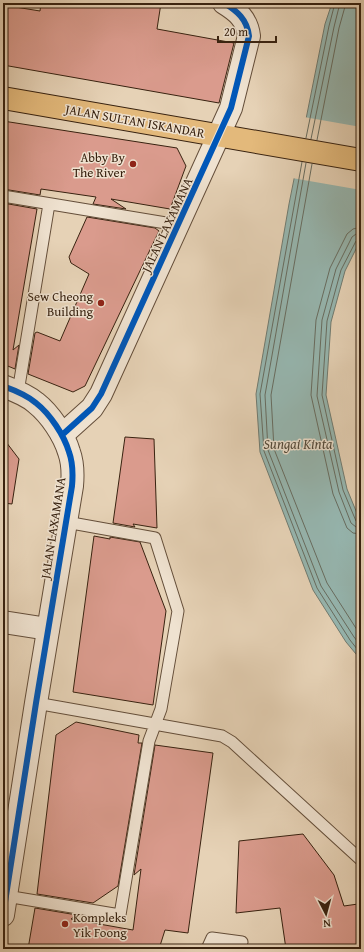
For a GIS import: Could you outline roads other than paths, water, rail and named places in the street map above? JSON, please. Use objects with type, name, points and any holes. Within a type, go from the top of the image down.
[{"type":"highway","name":"JALAN SULTAN ISKANDAR","points":[[3,98],[361,160]]},
{"type":"street","name":"JALAN LAXAMANA","points":[[5,906],[36,703],[72,486],[73,471],[69,452],[62,435],[92,408],[101,394],[178,225],[227,138],[231,108],[249,36],[248,28],[244,19],[236,11],[224,3]]},
{"type":"street","points":[[10,389],[36,402],[50,417],[62,435]]},
{"type":"street","points":[[3,622],[48,629]]},
{"type":"lane","points":[[3,196],[178,225]]},
{"type":"lane","points":[[10,389],[49,204]]},
{"type":"lane","points":[[5,906],[120,915],[149,741],[161,709],[178,611],[155,538],[66,522]]},
{"type":"lane","points":[[36,703],[222,736],[232,742],[361,860]]},
{"type":"lane","points":[[208,949],[212,938],[242,942],[237,949]]},
{"type":"water","name":"Sungai Kinta","points":[[332,3],[361,3],[361,239],[345,271],[331,322],[326,395],[347,489],[361,523],[361,660],[346,642],[313,590],[260,452],[256,394],[289,204],[325,24]]},
{"type":"place","name":"Abby By The River","points":[[133,164]]},
{"type":"place","name":"Sew Cheong Building","points":[[101,303]]},
{"type":"place","name":"Kompleks Yik Foong","points":[[65,924]]}]
